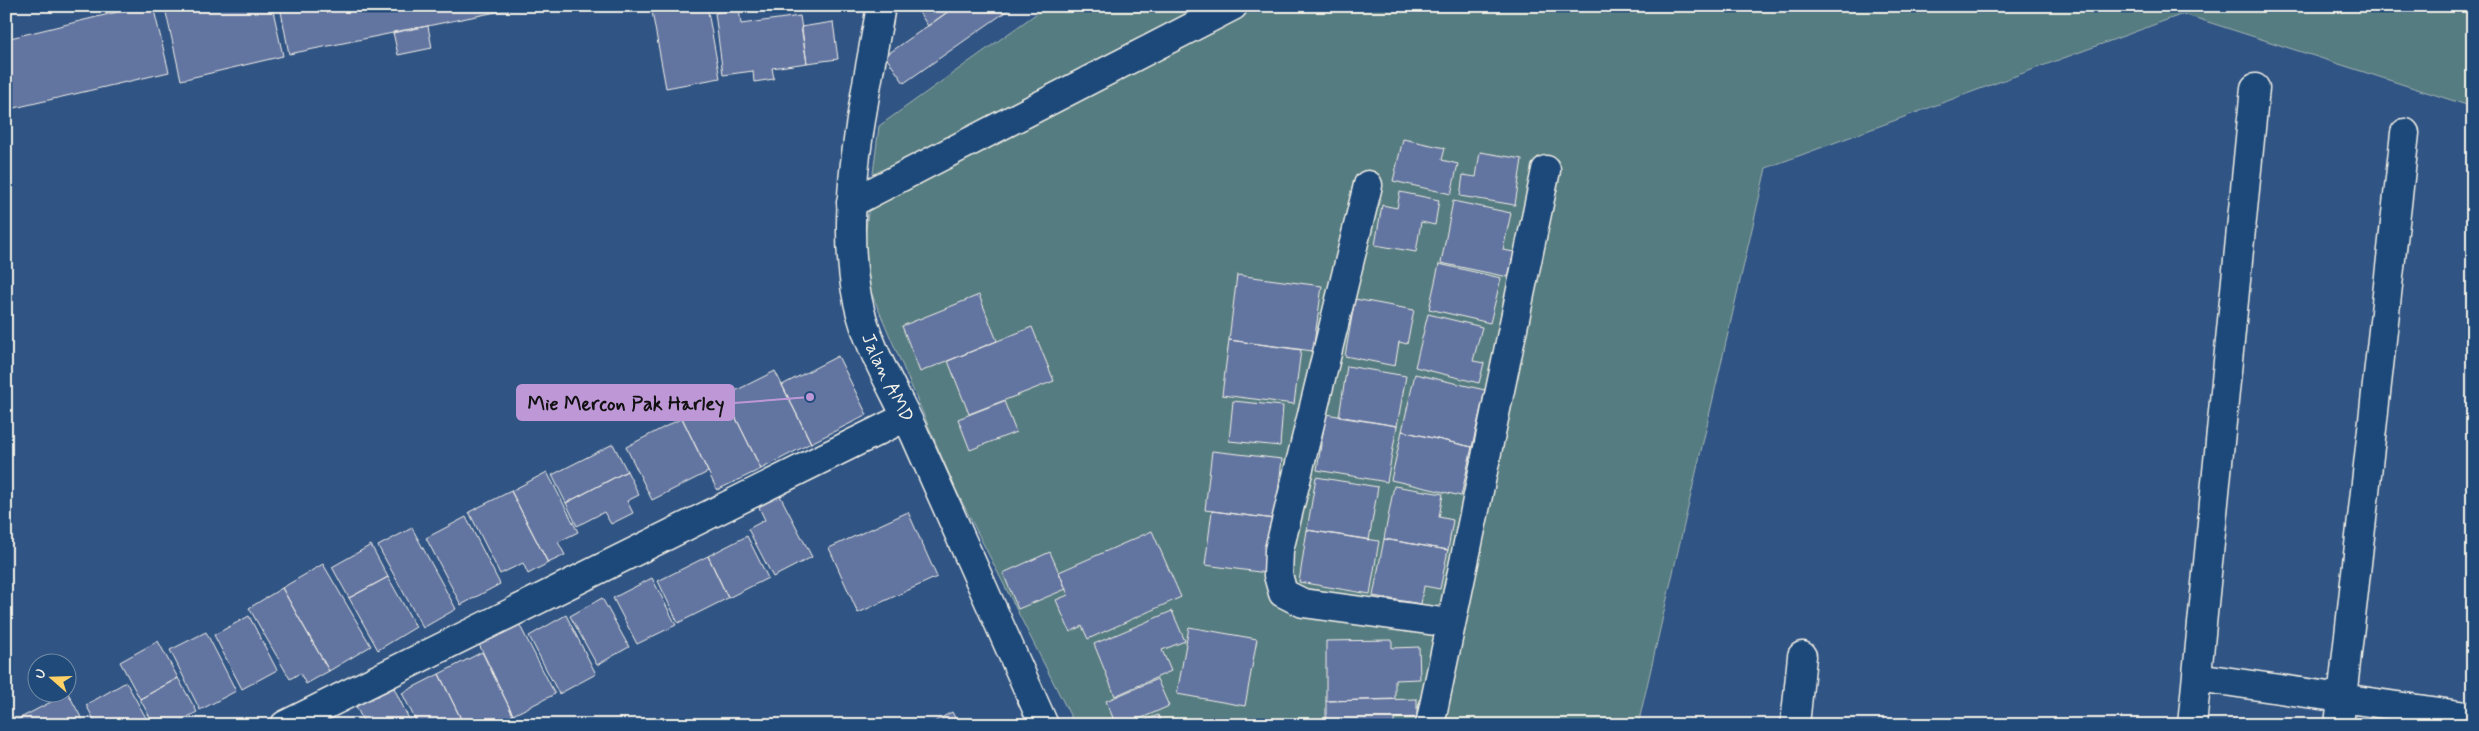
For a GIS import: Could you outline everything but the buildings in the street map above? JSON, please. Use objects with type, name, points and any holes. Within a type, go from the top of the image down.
[{"type":"street","name":"Jalan AMD","points":[[881,6],[857,150],[851,203],[857,301],[866,335],[906,417],[1044,725]]},
{"type":"street","points":[[851,203],[1233,6]]},
{"type":"street","points":[[2192,725],[2255,88]]},
{"type":"street","points":[[2339,725],[2405,133]]},
{"type":"street","points":[[1430,725],[1546,170]]},
{"type":"street","points":[[1368,185],[1279,550],[1278,575],[1283,593],[1303,603],[1450,623]]},
{"type":"street","points":[[285,725],[906,417]]},
{"type":"street","points":[[1795,725],[1802,656]]},
{"type":"street","points":[[2197,677],[2342,696],[2473,717]]},
{"type":"green space","points":[[1047,6],[2473,6],[2473,107],[2183,14],[1766,168],[1638,725],[1075,725],[956,490],[861,269],[879,126]]},
{"type":"place","name":"Mie Mercon Pak Harley","points":[[810,397]]}]
